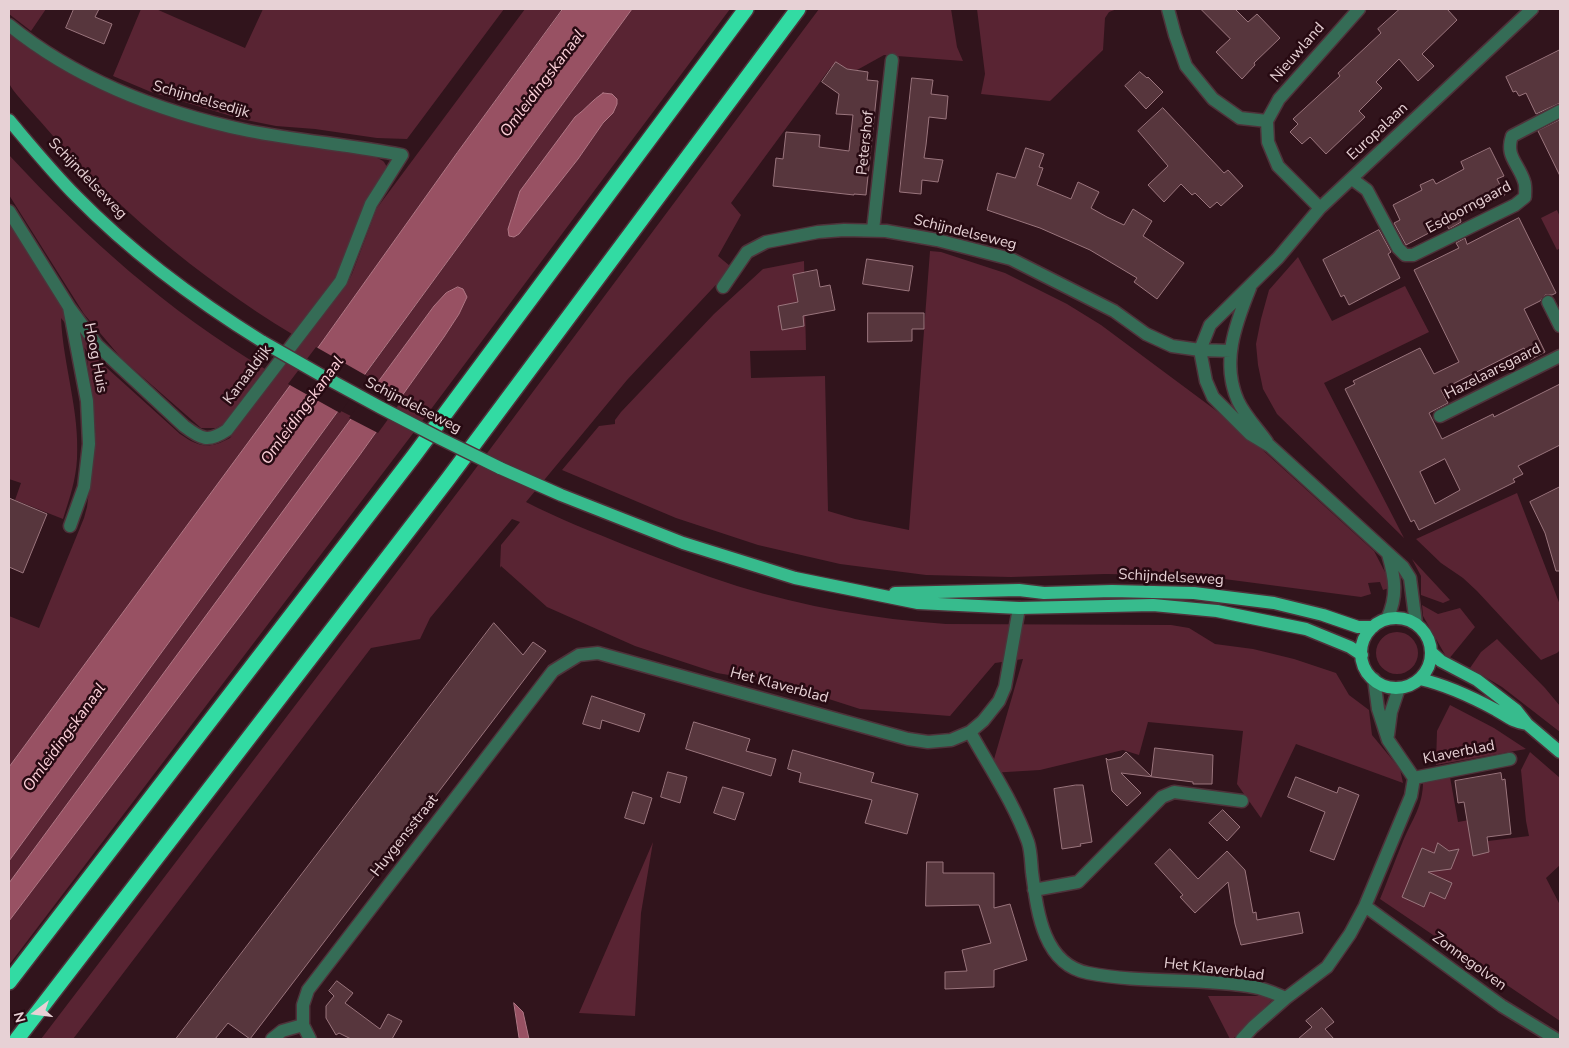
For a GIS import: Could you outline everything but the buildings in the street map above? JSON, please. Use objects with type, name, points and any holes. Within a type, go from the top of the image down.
[{"type":"highway","points":[[9,982],[413,457],[746,9]]},
{"type":"highway","points":[[16,1039],[448,479],[798,9]]},
{"type":"main road","name":"Schijndelseweg","points":[[9,120],[77,197],[134,250],[230,322],[384,410],[500,468],[560,494],[684,542],[795,578],[918,603],[1019,608],[1153,605],[1217,611],[1306,629],[1350,647],[1362,655]]},
{"type":"main road","name":"Schijndelseweg","points":[[875,593],[1019,590],[1044,593],[1194,593],[1274,603],[1323,615],[1358,627],[1373,627]]},
{"type":"main road","points":[[1019,608],[1023,600],[1044,593]]},
{"type":"main road","points":[[1402,619],[1416,624],[1427,637],[1431,652],[1428,667],[1420,679],[1399,688],[1390,687],[1374,679],[1368,672],[1362,655],[1364,640],[1373,627],[1387,620],[1402,619]]},
{"type":"main road","points":[[1431,652],[1441,661],[1477,680],[1516,710],[1527,724],[1560,752]]},
{"type":"main road","points":[[1420,679],[1447,687],[1495,710],[1514,722],[1527,724]]},
{"type":"street","points":[[1168,9],[1186,66],[1213,99],[1240,118],[1267,121],[1268,142],[1278,166],[1320,208]]},
{"type":"street","name":"Nieuwland","points":[[1267,121],[1279,99],[1359,9]]},
{"type":"street","name":"Europalaan","points":[[1200,350],[1210,325],[1278,258],[1320,208],[1532,9]]},
{"type":"street","name":"Schijndelsedijk","points":[[9,25],[64,64],[112,88],[153,104],[199,119],[249,131],[402,156]]},
{"type":"street","name":"Petershof","points":[[873,230],[892,60]]},
{"type":"street","name":"Esdoorngaard","points":[[1352,179],[1367,190],[1398,248],[1405,255],[1413,255],[1515,205],[1525,197],[1525,182],[1508,146],[1512,136],[1560,111]]},
{"type":"street","name":"Kanaaldijk","points":[[69,307],[97,345],[184,426],[198,437],[206,439],[217,437],[227,430],[341,281],[371,204],[402,156]]},
{"type":"street","name":"Hoog Huis","points":[[9,211],[69,307],[87,402],[89,444],[84,487],[70,526]]},
{"type":"street","name":"Schijndelseweg","points":[[723,287],[747,252],[766,242],[818,232],[844,230],[886,231],[937,240],[1011,259],[1114,311],[1146,334],[1172,346],[1200,350],[1231,351]]},
{"type":"street","name":"Europalaan","points":[[1231,351],[1238,318],[1252,283]]},
{"type":"street","points":[[1548,302],[1560,326]]},
{"type":"street","points":[[1200,350],[1206,381],[1213,397],[1250,434],[1270,446],[1403,567],[1410,578],[1416,624]]},
{"type":"street","points":[[1231,351],[1230,369],[1238,401],[1270,446]]},
{"type":"street","name":"Hazelaarsgaard","points":[[1440,416],[1560,356]]},
{"type":"street","points":[[1387,552],[1395,576],[1393,608],[1387,620]]},
{"type":"street","name":"Het Klaverblad","points":[[579,655],[598,653],[908,739],[928,742],[951,740],[970,732],[982,721],[998,701],[1005,687],[1019,608]]},
{"type":"street","name":"Huygensstraat","points":[[303,1025],[303,1005],[308,990],[553,670],[579,655]]},
{"type":"street","points":[[1242,1039],[1286,998],[1328,967],[1350,934],[1365,906],[1411,796],[1414,778],[1388,740],[1378,709],[1374,679]]},
{"type":"street","points":[[1388,740],[1390,712],[1399,688]]},
{"type":"street","name":"Het Klaverblad","points":[[970,732],[1012,807],[1023,831],[1028,844],[1039,918],[1047,941],[1058,956],[1069,965],[1086,973],[1198,981],[1256,988],[1286,998]]},
{"type":"street","name":"Klaverblad","points":[[1414,778],[1510,759]]},
{"type":"street","points":[[1034,890],[1078,882],[1162,797],[1174,792],[1242,801]]},
{"type":"street","name":"Zonnegolven","points":[[1365,906],[1502,1006],[1556,1039]]},
{"type":"street","points":[[272,1039],[282,1031],[303,1025],[310,1039]]},
{"type":"shaded area","points":[[9,9],[46,9],[31,31],[9,14]]},
{"type":"shaded area","points":[[141,9],[156,9],[245,48],[263,9],[504,9],[407,139],[377,138],[315,129],[276,126],[241,119],[151,92],[113,76]]},
{"type":"shaded area","points":[[525,9],[563,9],[317,349],[9,767],[9,616],[39,628],[84,518],[96,435],[86,350],[61,318],[62,336],[76,423],[76,467],[72,490],[63,519],[15,500],[21,483],[9,479],[9,214],[87,336],[87,350],[180,434],[198,444],[210,445],[222,442],[230,438],[300,339],[308,334],[347,284],[377,208]]},
{"type":"shaded area","points":[[632,9],[730,9],[411,436],[9,965],[9,921],[359,456],[444,337],[459,314],[467,297],[446,293],[434,306],[378,382],[365,375]],"holes":[[[597,97],[613,113],[603,123],[578,159],[519,234],[514,237],[575,117],[584,111]]]},
{"type":"shaded area","points":[[819,9],[951,9],[957,47],[963,61],[884,55],[857,70],[831,67],[731,203],[741,215],[718,256],[730,266],[726,274],[627,380],[526,502],[627,546],[695,572],[737,586],[814,606],[893,619],[946,624],[1171,625],[1189,628],[1215,644],[1253,649],[1294,659],[1336,673],[1349,695],[1369,710],[1372,735],[1400,769],[1403,783],[1296,744],[1261,818],[1237,784],[1243,731],[1148,722],[1139,755],[1123,750],[1040,770],[990,773],[1023,659],[995,663],[950,716],[860,709],[782,684],[717,673],[635,646],[547,607],[501,566],[500,568],[501,545],[520,522],[512,519],[430,618],[420,639],[371,648],[73,1039],[41,1039],[470,476]]},
{"type":"shaded area","points":[[977,9],[1117,9],[1109,12],[1105,18],[1103,50],[1050,101],[981,94],[985,74]]},
{"type":"shaded area","points":[[9,33],[37,54],[68,72],[180,120],[242,135],[353,151],[376,157],[383,161],[387,167],[340,269],[329,287],[292,334],[223,288],[157,237],[126,210],[67,152],[9,83]]},
{"type":"shaded area","points":[[9,155],[68,216],[162,298],[265,369],[223,424],[216,428],[201,428],[122,359],[84,314],[9,195]]},
{"type":"shaded area","points":[[1557,210],[1560,217],[1560,248],[1557,250],[1541,218]]},
{"type":"shaded area","points":[[930,251],[941,252],[1005,273],[1067,304],[1101,325],[1214,409],[1256,444],[1374,551],[1386,574],[1389,588],[1383,590],[1380,582],[1368,583],[1371,594],[1361,597],[1209,577],[1105,574],[1011,577],[926,575],[840,564],[758,545],[676,518],[562,470],[599,426],[615,424],[615,420],[621,412],[714,314],[763,269],[804,261],[806,350],[750,351],[751,378],[825,376],[828,511],[855,519],[909,530]]},
{"type":"shaded area","points":[[1298,257],[1332,321],[1405,286],[1429,332],[1324,383],[1404,538],[1277,414],[1263,389],[1256,344],[1261,319],[1269,290]]},
{"type":"shaded area","points":[[339,410],[353,417],[9,883],[9,861]]},
{"type":"shaded area","points":[[1517,493],[1560,605],[1560,650],[1541,660],[1477,591],[1463,578],[1441,563],[1416,539]]},
{"type":"shaded area","points":[[1412,559],[1450,600],[1443,603],[1421,595],[1421,576]]},
{"type":"shaded area","points":[[1422,605],[1438,614],[1460,608],[1475,627],[1448,660],[1423,616]]},
{"type":"shaded area","points":[[1397,632],[1412,638],[1418,653],[1412,668],[1397,674],[1382,668],[1376,653],[1382,638]]},
{"type":"shaded area","points":[[1497,639],[1560,706],[1560,732],[1502,687],[1470,668],[1481,652]]},
{"type":"shaded area","points":[[1450,705],[1494,728],[1526,749],[1436,765],[1437,731]]},
{"type":"shaded area","points":[[1530,752],[1560,778],[1560,865],[1546,878],[1560,905],[1560,1021],[1380,899],[1419,806],[1423,782],[1450,777],[1458,822],[1469,820],[1472,843],[1529,836],[1521,770]]},
{"type":"shaded area","points":[[653,842],[641,913],[635,1016],[579,1013]]},
{"type":"shaded area","points":[[1208,996],[1276,996],[1233,1039],[1230,1039]]},
{"type":"water","name":"Omleidingskanaal","points":[[563,9],[632,9],[9,861],[9,767],[317,349]]},
{"type":"water","points":[[603,93],[612,94],[617,99],[613,113],[603,123],[578,159],[519,234],[514,237],[509,236],[508,229],[520,191],[575,117]]},
{"type":"water","points":[[458,287],[463,289],[467,297],[459,314],[444,337],[359,456],[243,612],[9,921],[9,883],[434,306],[446,293]]},
{"type":"water","points":[[514,1003],[523,1012],[529,1039],[519,1039]]},
{"type":"pier","points":[[316,347],[367,376],[340,413],[288,384]]},
{"type":"pier","points":[[376,381],[405,396],[378,433],[349,418]]}]
